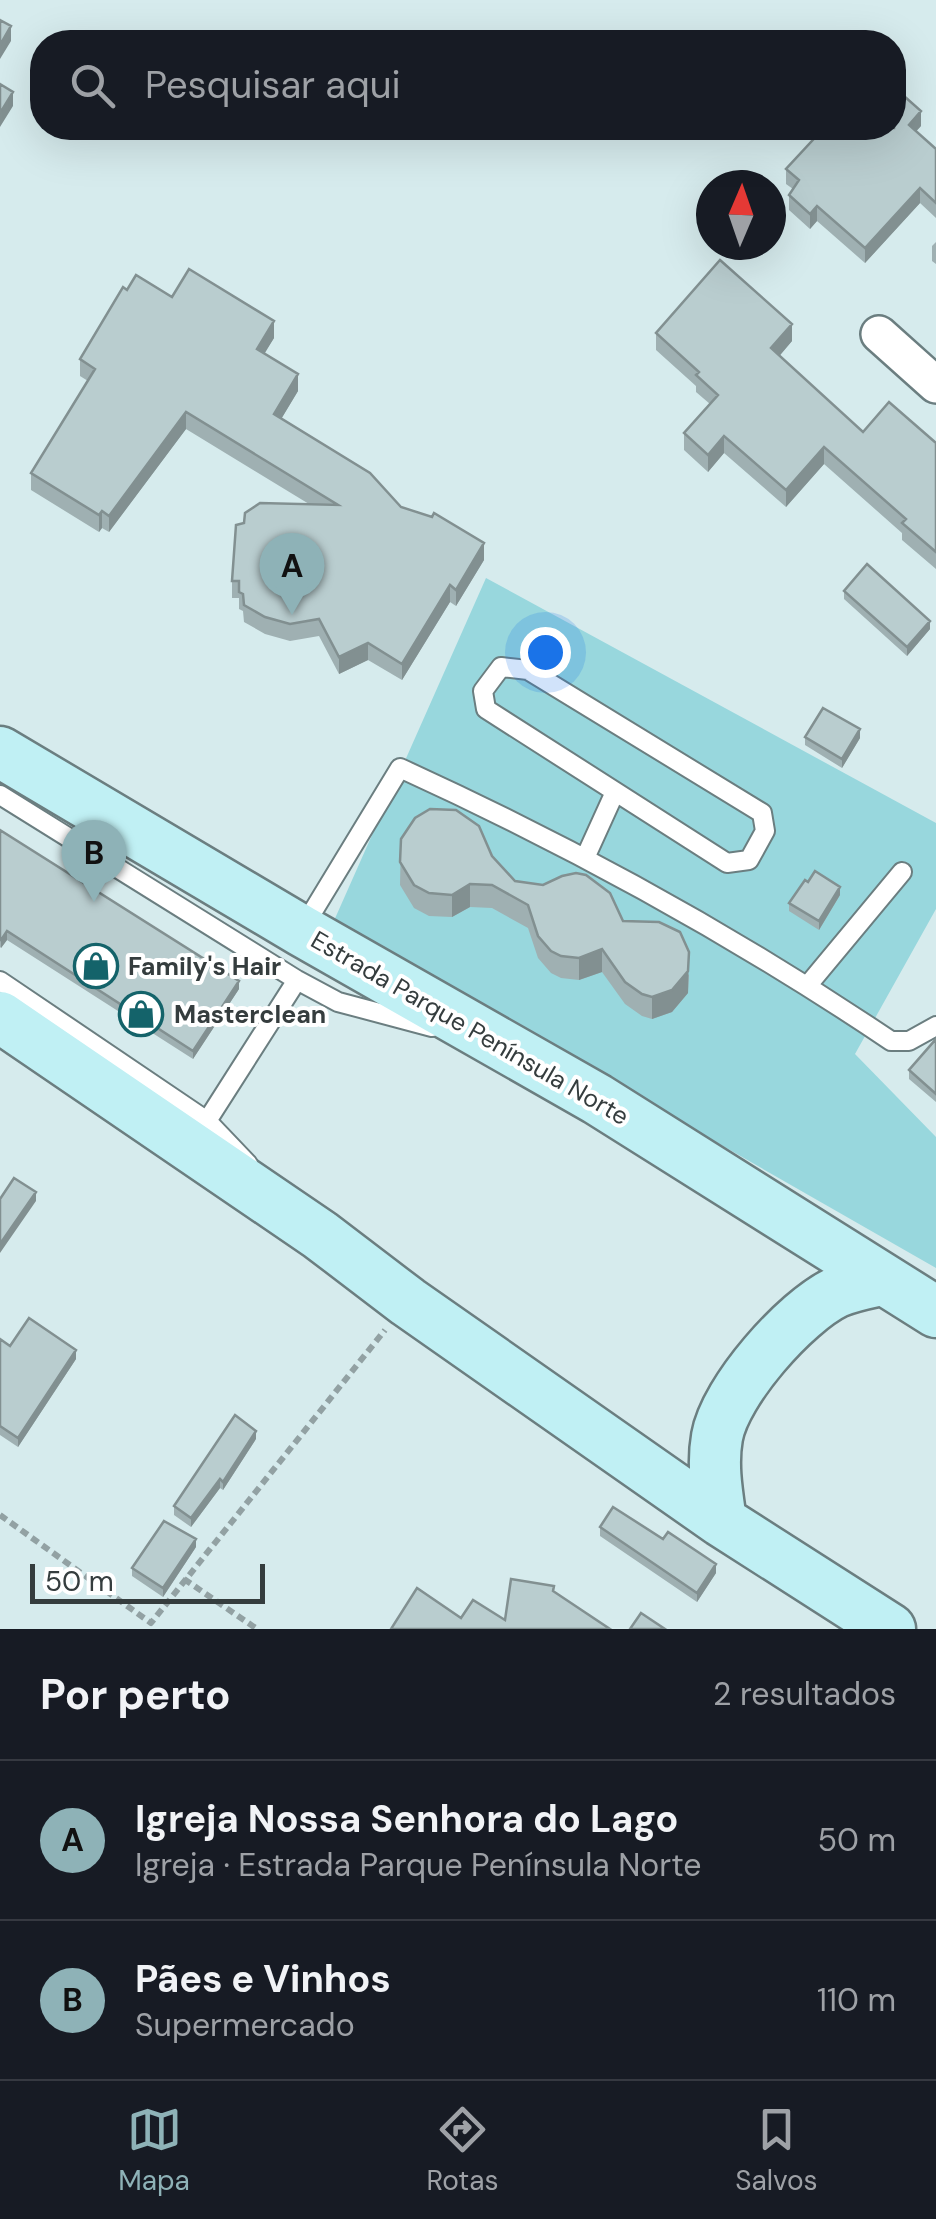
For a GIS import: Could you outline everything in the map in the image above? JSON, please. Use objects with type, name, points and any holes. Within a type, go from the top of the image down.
[{"type":"main road","name":"Estrada Parque Península Norte","points":[[0,752],[597,1099],[936,1312]]},
{"type":"main road","points":[[0,1017],[320,1235],[408,1302],[721,1521],[890,1629]]},
{"type":"main road","points":[[721,1521],[715,1484],[718,1433],[738,1393],[773,1344],[806,1312],[836,1293],[882,1280]]},
{"type":"street","points":[[879,334],[936,385]]},
{"type":"lane","points":[[501,667],[528,670],[762,812],[765,831],[749,860],[727,863],[614,792],[486,709],[483,691],[501,667]]},
{"type":"lane","points":[[302,931],[400,768],[584,858],[808,985],[891,1040],[909,1041],[936,1026]]},
{"type":"lane","points":[[584,858],[614,792]]},
{"type":"lane","points":[[0,796],[338,1002],[504,1047]]},
{"type":"lane","points":[[808,985],[902,872]]},
{"type":"lane","points":[[208,1121],[297,980]]},
{"type":"lane","points":[[0,982],[208,1121],[260,1180],[320,1235]]},
{"type":"path","points":[[0,1515],[151,1623],[408,1302]]},
{"type":"path","points":[[184,1579],[257,1629]]},
{"type":"shaded area","points":[[486,578],[936,823],[936,909],[855,1054],[936,1137],[936,1268],[333,923]]},
{"type":"building","points":[[0,20],[11,26],[0,45]]},
{"type":"building","points":[[0,84],[13,92],[0,113]]},
{"type":"building","points":[[906,98],[921,111],[909,125],[936,149],[936,203],[920,188],[865,248],[817,206],[810,214],[789,195],[799,180],[786,169],[813,140],[906,140]]},
{"type":"building","points":[[720,260],[792,324],[771,348],[863,432],[889,402],[936,443],[936,552],[902,523],[906,519],[824,447],[786,490],[724,436],[708,455],[684,433],[718,395],[656,333]]},
{"type":"building","points":[[189,269],[274,321],[257,349],[298,374],[274,414],[370,473],[401,507],[432,517],[434,513],[484,543],[456,590],[450,585],[402,664],[368,643],[339,657],[319,619],[290,624],[265,617],[244,605],[239,581],[232,581],[236,525],[244,523],[245,513],[260,503],[338,505],[186,412],[109,516],[102,511],[99,515],[31,473],[95,369],[80,359],[123,287],[127,290],[136,275],[172,297]]},
{"type":"building","points":[[867,564],[930,621],[907,647],[844,591]]},
{"type":"building","points":[[823,708],[860,729],[842,759],[805,737]]},
{"type":"building","points":[[430,809],[456,810],[479,826],[492,856],[515,881],[543,885],[562,876],[586,875],[610,893],[623,921],[659,922],[680,932],[689,952],[688,971],[672,990],[652,997],[642,994],[625,982],[602,949],[579,958],[551,951],[538,936],[528,905],[492,885],[470,884],[452,895],[429,893],[414,885],[400,862],[401,839],[415,818]]},
{"type":"building","points":[[0,830],[239,981],[193,1051],[7,931],[0,939]]},
{"type":"building","points":[[815,871],[840,887],[819,921],[789,903]]},
{"type":"building","points":[[936,1039],[936,1094],[909,1070]]},
{"type":"building","points":[[14,1178],[36,1192],[0,1244],[0,1199]]},
{"type":"building","points":[[29,1318],[76,1350],[18,1438],[0,1426],[0,1339],[10,1346]]},
{"type":"building","points":[[235,1415],[256,1431],[223,1482],[220,1479],[191,1518],[174,1506]]},
{"type":"building","points":[[613,1507],[663,1539],[668,1532],[716,1564],[697,1593],[600,1527]]},
{"type":"building","points":[[164,1521],[196,1539],[163,1588],[132,1568]]},
{"type":"building","points":[[511,1579],[554,1586],[553,1591],[610,1629],[391,1629],[417,1588],[461,1618],[473,1600],[505,1620]]},
{"type":"building","points":[[641,1613],[665,1629],[630,1629]]},
{"type":"place","name":"Igreja Nossa Senhora do Lago","points":[[292,615]]},
{"type":"place","name":"Pães e Vinhos","points":[[94,902]]},
{"type":"place","name":"Family's Hair","points":[[96,966]]},
{"type":"place","name":"Masterclean","points":[[141,1014]]}]
